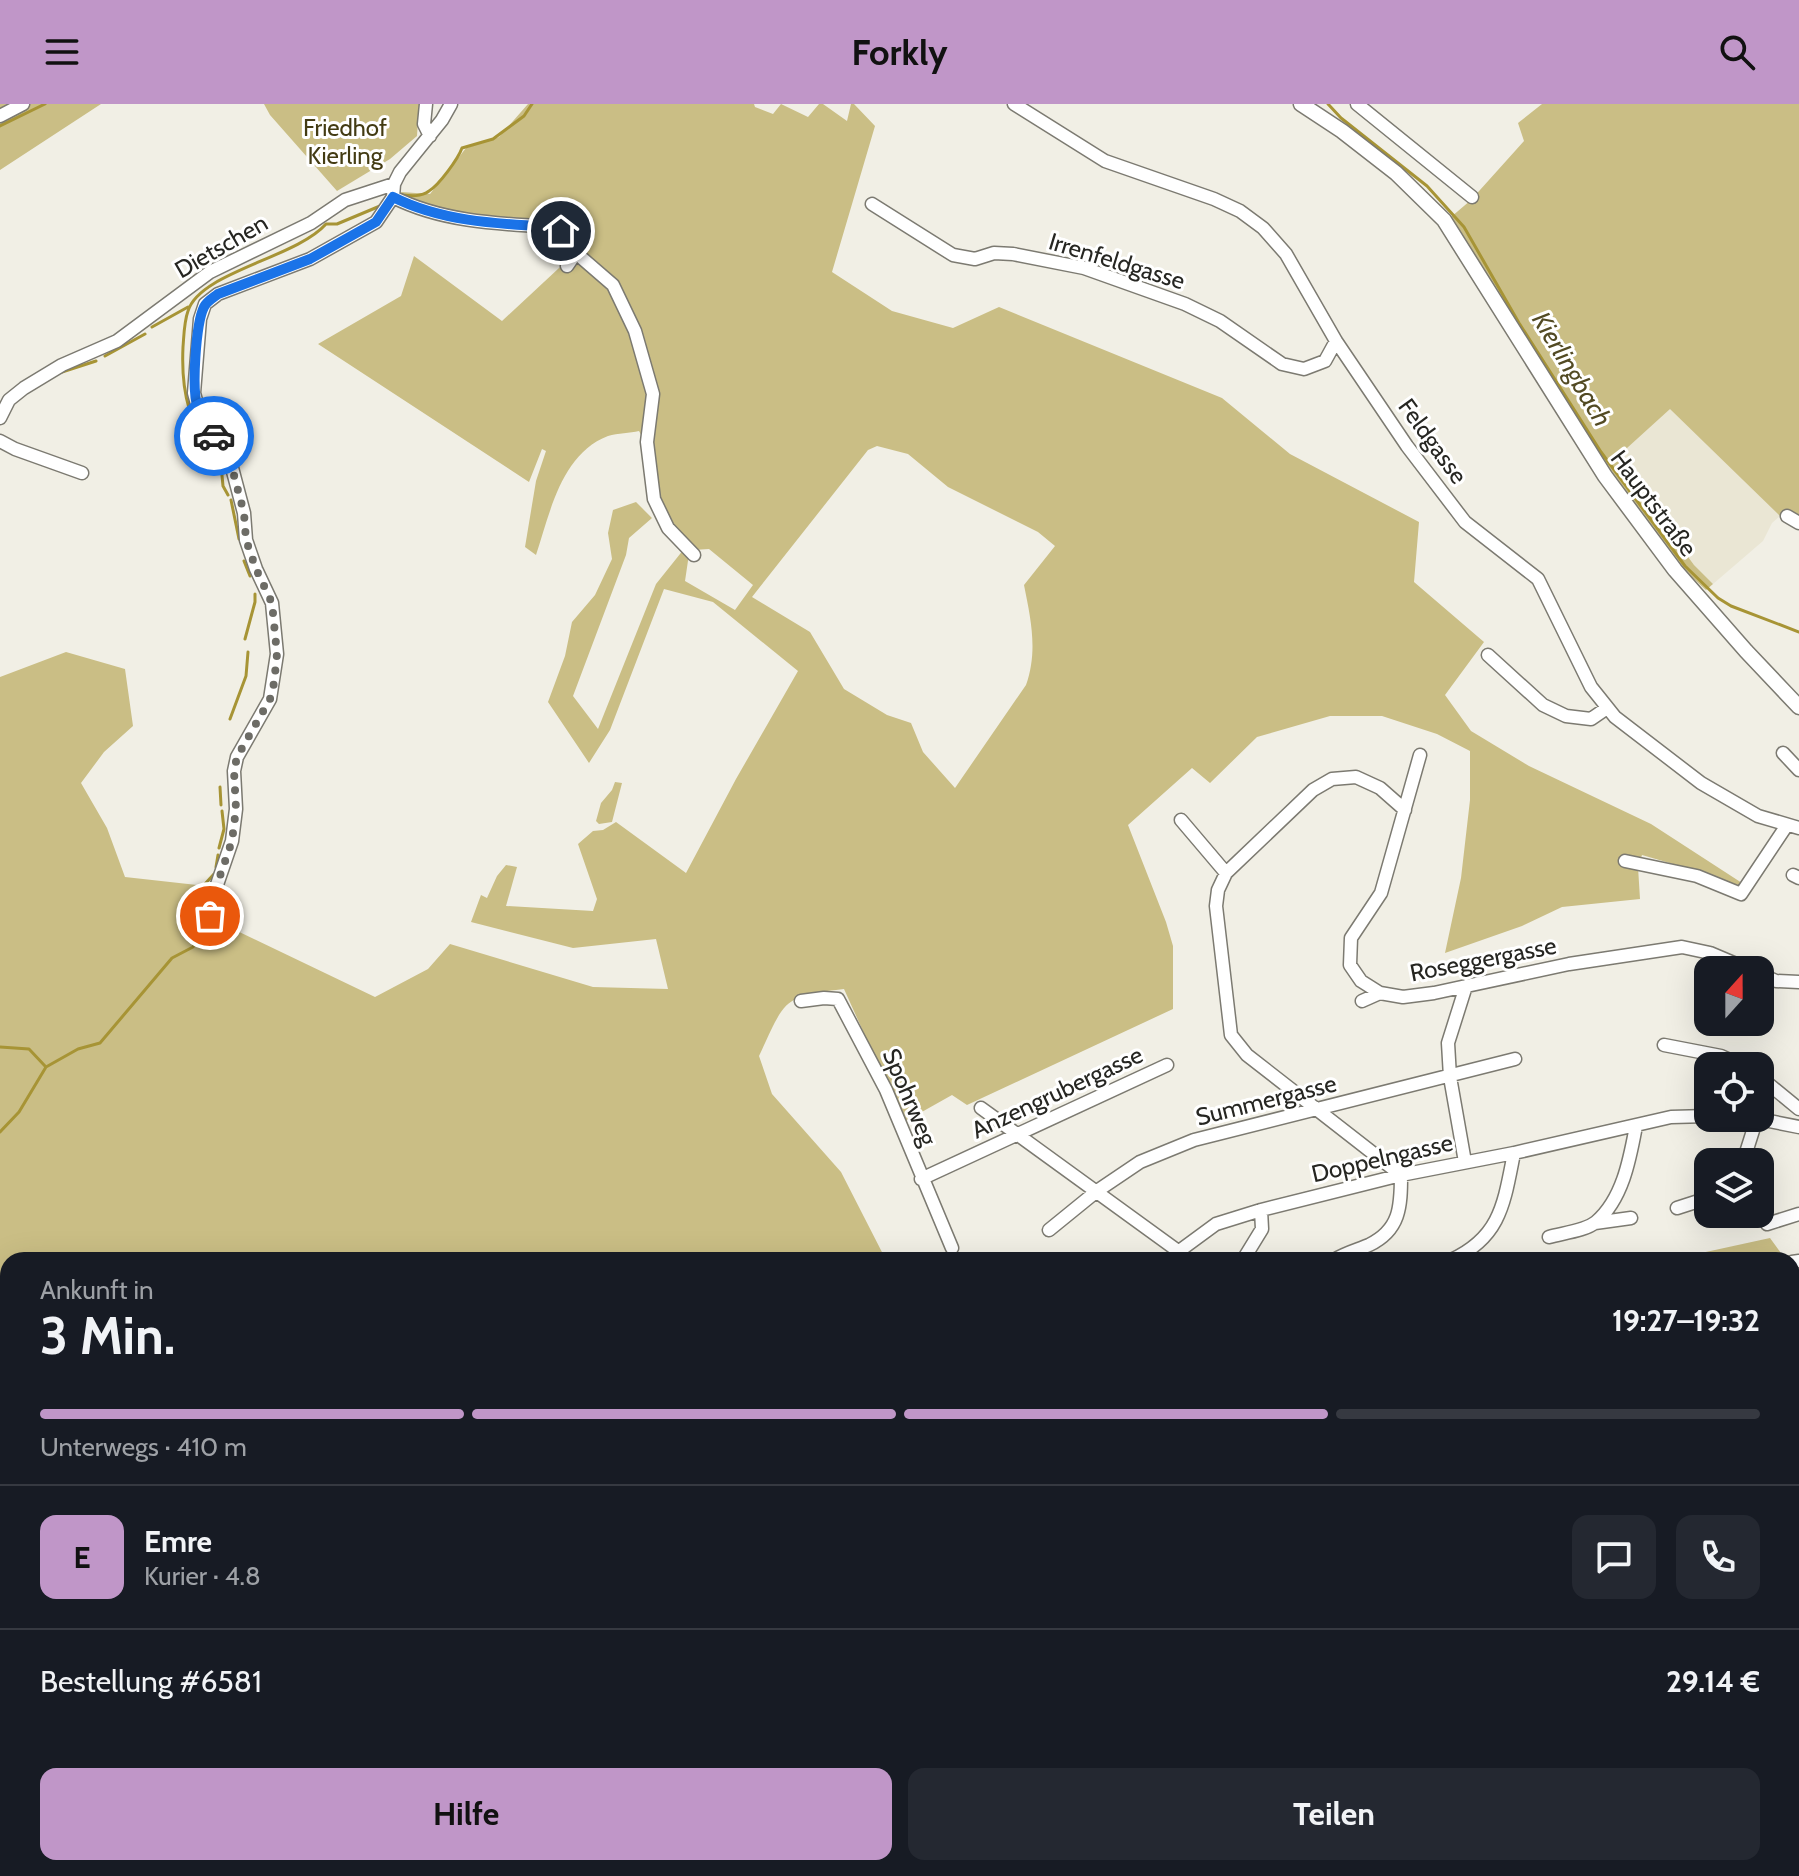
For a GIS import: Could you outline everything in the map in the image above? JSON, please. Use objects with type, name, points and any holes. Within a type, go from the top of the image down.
[{"type":"main road","name":"Hauptstraße","points":[[1311,107],[1396,173],[1444,220],[1605,476],[1675,570],[1799,707]]},
{"type":"street","points":[[0,116],[23,104]]},
{"type":"street","points":[[426,104],[424,124],[430,136]]},
{"type":"street","points":[[210,916],[210,905],[232,841],[237,757],[270,699],[277,654],[272,603],[246,540],[244,513],[231,464],[198,408],[194,393],[200,319],[205,304],[218,294],[310,259],[376,222],[400,172],[451,104]]},
{"type":"street","name":"Feldgasse","points":[[1014,104],[1105,161],[1214,199],[1240,211],[1263,228],[1286,254],[1336,341],[1407,446],[1465,522],[1538,579],[1591,687],[1607,708],[1701,783],[1758,816],[1793,827]]},
{"type":"street","points":[[1357,104],[1472,197]]},
{"type":"street","points":[[394,190],[419,210],[455,218],[554,227],[561,231],[576,253],[613,285],[635,331],[653,394],[647,442],[654,499],[668,528],[694,555]]},
{"type":"street","name":"Dietschen","points":[[0,418],[9,400],[24,388],[62,365],[117,341],[210,272],[311,223],[345,200],[394,190]]},
{"type":"street","name":"Irrenfeldgasse","points":[[872,204],[953,255],[975,259],[994,253],[1013,254],[1084,268],[1185,304],[1220,321],[1282,364],[1304,369],[1325,361],[1336,341]]},
{"type":"street","points":[[567,266],[576,253]]},
{"type":"street","points":[[638,381],[645,366]]},
{"type":"street","points":[[0,441],[82,473]]},
{"type":"street","points":[[1787,516],[1799,523]]},
{"type":"street","points":[[1488,655],[1543,705],[1566,716],[1591,719],[1607,708]]},
{"type":"street","points":[[1783,753],[1799,770]]},
{"type":"street","name":"Roseggergasse","points":[[1420,755],[1381,893],[1351,938],[1350,965],[1361,981],[1380,993],[1403,997],[1569,964],[1682,947],[1717,956]]},
{"type":"street","points":[[1351,1252],[1385,1236],[1395,1222],[1401,1196],[1401,1175],[1247,1055],[1231,1035],[1216,906],[1218,890],[1226,873],[1313,790],[1332,779],[1356,777],[1380,788],[1405,810]]},
{"type":"street","points":[[1181,820],[1226,873]]},
{"type":"street","points":[[1625,861],[1697,876],[1741,894],[1793,827]]},
{"type":"street","points":[[1774,980],[1799,982]]},
{"type":"street","points":[[1465,1162],[1450,1077],[1448,1043],[1466,986]]},
{"type":"street","points":[[1362,1001],[1380,993]]},
{"type":"street","name":"Spohrweg","points":[[801,1001],[838,999],[886,1090],[952,1248]]},
{"type":"street","points":[[1664,1045],[1700,1052]]},
{"type":"street","name":"Summergasse","points":[[1049,1230],[1097,1191],[1140,1162],[1194,1140],[1515,1059]]},
{"type":"street","name":"Anzengrubergasse","points":[[921,1179],[1167,1065]]},
{"type":"street","points":[[1774,1088],[1799,1109]]},
{"type":"street","points":[[981,1108],[1178,1251]]},
{"type":"street","name":"Doppelngasse","points":[[1178,1251],[1216,1224],[1261,1210],[1401,1175],[1671,1117],[1694,1116]]},
{"type":"street","points":[[1774,1122],[1799,1127]]},
{"type":"street","points":[[1595,1223],[1628,1170],[1636,1126]]},
{"type":"street","points":[[1468,1252],[1485,1238],[1499,1217],[1514,1153]]},
{"type":"street","points":[[1677,1208],[1694,1203]]},
{"type":"street","points":[[1248,1252],[1262,1229],[1261,1210]]},
{"type":"street","points":[[1774,1222],[1799,1214]]},
{"type":"street","points":[[1549,1237],[1595,1223],[1631,1218]]},
{"type":"shaded area","points":[[1670,408],[1780,516],[1772,523],[1763,541],[1713,584],[1694,565],[1616,457]]},
{"type":"green space","points":[[0,104],[101,104],[0,170]]},
{"type":"green space","name":"Friedhof Kierling","points":[[264,104],[419,104],[417,136],[390,159],[337,191],[270,115]]},
{"type":"green space","points":[[528,104],[754,104],[773,114],[781,104],[808,117],[819,104],[823,104],[847,121],[851,104],[854,104],[875,126],[832,272],[892,311],[953,328],[999,307],[1222,398],[1290,454],[1419,522],[1414,582],[1484,642],[1445,695],[1471,731],[1529,766],[1651,824],[1742,883],[1737,885],[1642,855],[1638,867],[1640,899],[1562,907],[1522,926],[1445,953],[1461,878],[1470,800],[1470,751],[1437,734],[1382,716],[1330,716],[1257,737],[1210,783],[1192,768],[1128,825],[1173,946],[1173,1009],[967,1105],[952,1095],[904,1122],[844,989],[796,999],[781,1012],[759,1056],[772,1094],[841,1172],[882,1252],[0,1252],[0,677],[66,652],[125,669],[133,726],[104,752],[81,783],[107,828],[125,877],[197,885],[206,916],[375,997],[428,969],[450,944],[593,987],[668,989],[656,939],[573,948],[471,922],[481,895],[487,898],[506,865],[517,867],[506,906],[593,911],[597,899],[578,844],[593,831],[603,830],[616,822],[686,873],[798,671],[713,602],[664,589],[610,730],[589,763],[548,702],[565,656],[572,622],[595,595],[612,559],[608,533],[613,510],[636,502],[652,518],[629,538],[626,555],[573,696],[598,729],[656,584],[684,549],[689,554],[685,581],[735,610],[753,585],[709,549],[693,550],[674,528],[661,503],[647,448],[639,431],[608,436],[579,456],[560,486],[536,555],[525,547],[536,481],[546,451],[542,449],[529,482],[318,344],[401,296],[414,256],[502,321],[573,255],[553,223],[455,216],[406,201],[401,192],[430,194],[466,148],[499,137]],"holes":[[[877,446],[908,454],[948,487],[1038,532],[1055,546],[1024,585],[1032,648],[1026,685],[955,788],[923,752],[911,723],[887,715],[844,689],[810,632],[752,597],[868,450]]]},
{"type":"green space","points":[[1542,104],[1799,104],[1799,519],[1780,516],[1670,409],[1616,458],[1694,565],[1713,584],[1706,590],[1687,573],[1593,447],[1451,217],[1471,200],[1524,141],[1518,123]]},
{"type":"green space","points":[[615,782],[622,783],[612,822],[599,824],[596,821],[601,803]]},
{"type":"green space","points":[[1770,1238],[1780,1252],[1706,1252]]},
{"type":"waterway","points":[[0,126],[45,104]]},
{"type":"waterway","points":[[402,195],[419,195],[429,191],[448,171],[462,148],[493,139],[524,116],[532,104]]},
{"type":"waterway","name":"Kierlingbach","points":[[1328,104],[1341,118],[1427,186],[1464,227],[1519,323],[1601,452],[1685,566],[1718,598],[1731,606],[1799,632]]},
{"type":"waterway","points":[[189,408],[183,378],[184,329],[188,311],[196,297],[229,275],[312,236],[326,224],[337,224],[380,206]]},
{"type":"waterway","points":[[152,327],[188,307]]},
{"type":"waterway","points":[[105,356],[145,334]]},
{"type":"waterway","points":[[62,372],[96,361]]},
{"type":"waterway","points":[[192,414],[195,427],[206,443]]},
{"type":"waterway","points":[[210,448],[217,458]]},
{"type":"waterway","points":[[221,465],[223,486],[228,495]]},
{"type":"waterway","points":[[231,500],[239,539]]},
{"type":"waterway","points":[[244,561],[250,576]]},
{"type":"waterway","points":[[245,639],[255,594]]},
{"type":"waterway","points":[[230,719],[246,676],[248,652]]},
{"type":"waterway","points":[[220,787],[221,805]]},
{"type":"waterway","points":[[219,848],[224,829],[222,811]]},
{"type":"waterway","points":[[216,867],[218,855]]},
{"type":"waterway","points":[[198,903],[204,885],[214,874]]},
{"type":"waterway","points":[[0,1132],[19,1112],[46,1067],[78,1049],[100,1043],[172,958],[193,947],[199,932],[199,919]]},
{"type":"waterway","points":[[0,1047],[29,1049],[45,1066]]},
{"type":"way so far","points":[[210,916],[210,905],[232,841],[237,757],[270,699],[277,654],[272,603],[246,540],[244,513],[231,464],[214,436]]},
{"type":"route","points":[[214,436],[198,408],[194,393],[200,319],[205,304],[218,294],[310,259],[376,222],[393,197],[419,210],[455,218],[554,227],[561,231]]}]
